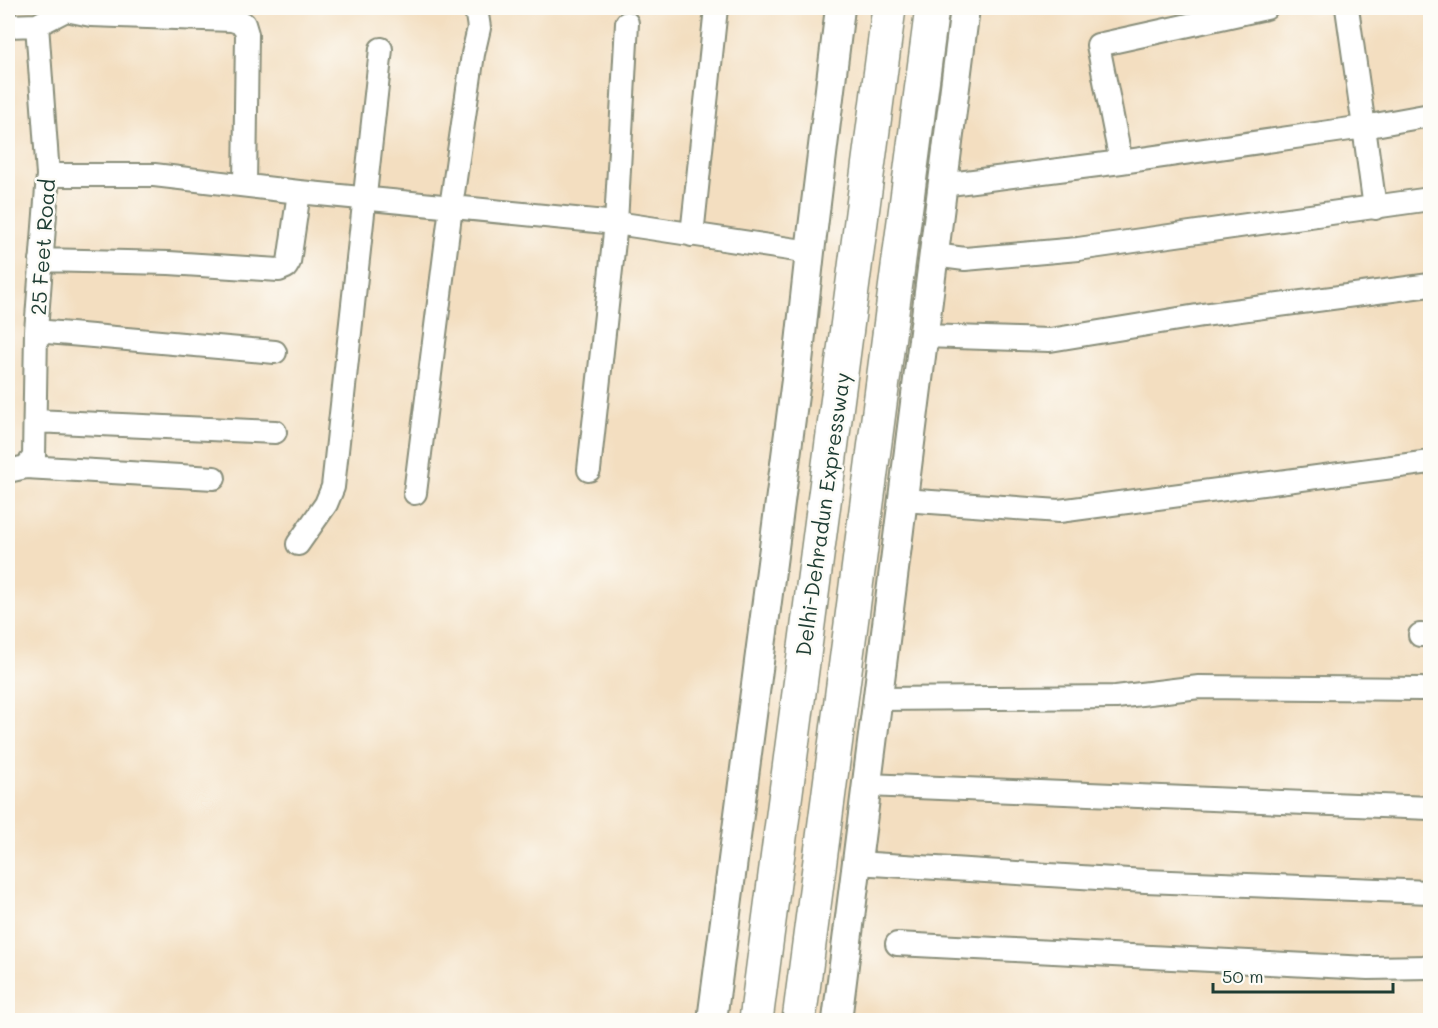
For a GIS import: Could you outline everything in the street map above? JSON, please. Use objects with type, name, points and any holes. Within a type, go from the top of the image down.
[{"type":"highway","name":"Delhi-Dehradun Expressway","points":[[756,1020],[888,8]]},
{"type":"highway","name":"Delhi-Dehradun Expressway","points":[[799,1020],[932,8]]},
{"type":"street","points":[[416,493],[451,207],[472,54],[479,28],[476,8]]},
{"type":"street","points":[[692,235],[716,8]]},
{"type":"street","points":[[712,1020],[796,380],[840,8]]},
{"type":"street","points":[[837,1020],[965,8]]},
{"type":"street","points":[[1121,162],[1098,45],[1266,8]]},
{"type":"street","points":[[1347,8],[1375,208]]},
{"type":"street","points":[[8,26],[37,25],[68,9],[91,15],[232,20],[244,24],[247,34],[244,185]]},
{"type":"street","points":[[589,470],[616,223],[627,23]]},
{"type":"street","name":"25 Feet Road","points":[[17,469],[34,457],[36,331],[48,175],[37,25]]},
{"type":"street","points":[[298,544],[321,512],[333,487],[381,49]]},
{"type":"street","points":[[942,185],[1121,162],[1364,127],[1431,115]]},
{"type":"street","points":[[48,175],[154,175],[299,192],[616,223],[810,252]]},
{"type":"street","points":[[41,260],[169,263],[279,270],[286,267],[289,262],[299,192]]},
{"type":"street","points":[[933,255],[965,259],[1078,249],[1431,199]]},
{"type":"street","points":[[923,336],[1050,340],[1203,315],[1431,285]]},
{"type":"street","points":[[36,331],[274,352]]},
{"type":"street","points":[[35,421],[275,432]]},
{"type":"street","points":[[903,500],[1059,511],[1431,462]]},
{"type":"street","points":[[17,469],[214,478]]},
{"type":"street","points":[[878,699],[1116,697],[1199,687],[1420,689]]},
{"type":"street","points":[[867,784],[1431,808]]},
{"type":"street","points":[[856,863],[1145,881],[1431,892]]},
{"type":"street","points":[[897,944],[1356,967],[1431,967]]}]
